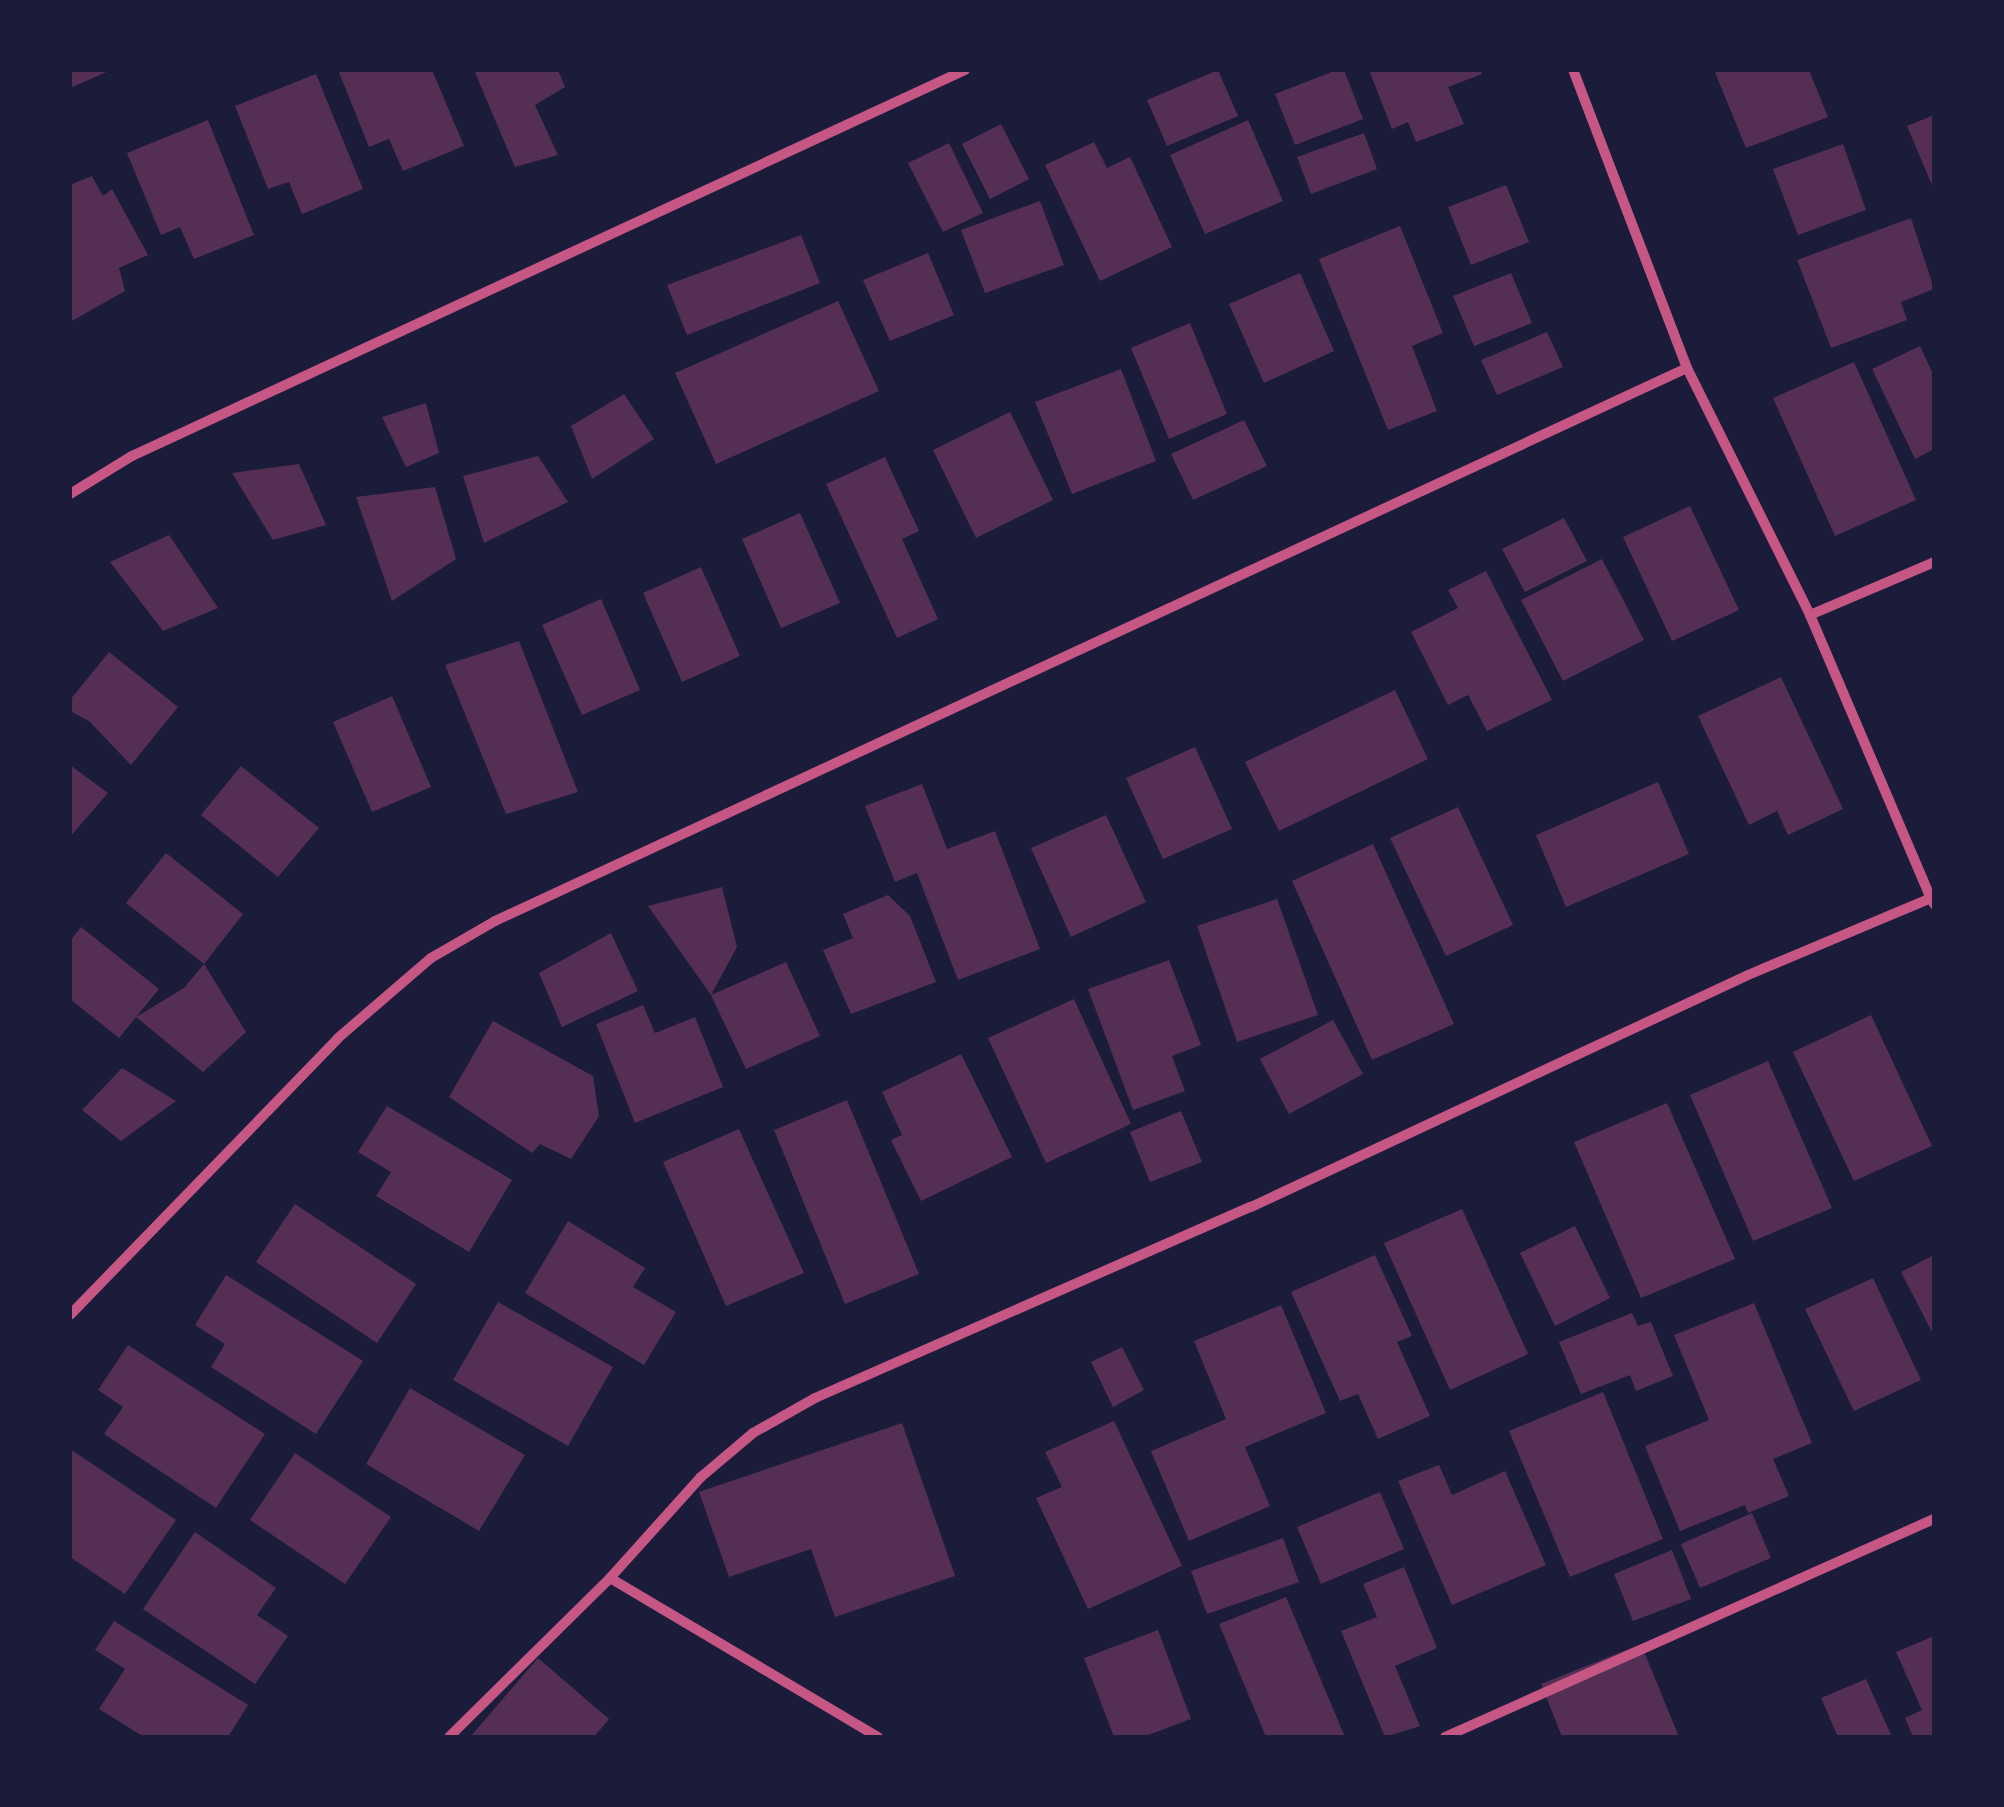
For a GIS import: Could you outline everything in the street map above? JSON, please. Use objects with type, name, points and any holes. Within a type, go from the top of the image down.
[{"type":"street","points":[[70,494],[132,456],[966,70]]},
{"type":"street","points":[[449,1737],[610,1578],[701,1477],[753,1433],[815,1398],[1252,1207],[1748,975],[1933,901],[1810,615],[1687,368],[1574,70]]},
{"type":"street","points":[[70,1315],[338,1038],[431,958],[512,913],[1687,368]]},
{"type":"street","points":[[1810,615],[1934,562]]},
{"type":"street","points":[[1445,1737],[1934,1519]]},
{"type":"street","points":[[610,1578],[878,1737]]},
{"type":"building","points":[[70,70],[111,70],[70,88]]},
{"type":"building","points":[[338,70],[432,70],[464,146],[403,171],[389,139],[369,147]]},
{"type":"building","points":[[474,70],[558,70],[565,87],[535,105],[558,155],[515,167]]},
{"type":"building","points":[[1218,70],[1238,116],[1167,146],[1147,100]]},
{"type":"building","points":[[1344,70],[1363,119],[1295,145],[1275,94]]},
{"type":"building","points":[[1369,70],[1480,70],[1482,74],[1448,87],[1464,124],[1416,142],[1408,122],[1392,129]]},
{"type":"building","points":[[1714,70],[1809,70],[1828,117],[1746,148]]},
{"type":"building","points":[[316,74],[363,189],[302,214],[289,182],[268,189],[235,106]]},
{"type":"building","points":[[1934,115],[1934,190],[1907,126]]},
{"type":"building","points":[[208,120],[254,235],[194,259],[180,227],[161,235],[127,153]]},
{"type":"building","points":[[1248,120],[1283,201],[1205,234],[1170,155]]},
{"type":"building","points":[[1001,124],[1029,179],[990,199],[962,144]]},
{"type":"building","points":[[1364,133],[1377,169],[1311,194],[1297,157]]},
{"type":"building","points":[[1094,142],[1107,168],[1130,157],[1172,247],[1100,281],[1045,165]]},
{"type":"building","points":[[949,143],[983,213],[943,232],[908,163]]},
{"type":"building","points":[[1843,144],[1866,210],[1798,235],[1773,169]]},
{"type":"building","points":[[92,176],[103,196],[112,189],[148,255],[119,268],[125,291],[70,322],[70,185]]},
{"type":"building","points":[[1506,185],[1529,242],[1471,265],[1448,207]]},
{"type":"building","points":[[1040,201],[1064,265],[985,293],[961,230]]},
{"type":"building","points":[[1911,218],[1934,289],[1901,302],[1907,320],[1831,348],[1797,260]]},
{"type":"building","points":[[1400,226],[1443,333],[1412,346],[1437,411],[1388,430],[1319,259]]},
{"type":"building","points":[[801,235],[820,283],[687,335],[667,285]]},
{"type":"building","points":[[928,253],[954,315],[890,341],[863,280]]},
{"type":"building","points":[[1300,273],[1334,351],[1264,383],[1229,304]]},
{"type":"building","points":[[1511,273],[1532,323],[1474,346],[1453,296]]},
{"type":"building","points":[[838,301],[879,391],[716,464],[675,373]]},
{"type":"building","points":[[1190,323],[1227,414],[1169,439],[1131,348]]},
{"type":"building","points":[[1547,332],[1563,367],[1497,395],[1481,360]]},
{"type":"building","points":[[1920,346],[1934,376],[1934,449],[1915,459],[1872,369]]},
{"type":"building","points":[[1854,362],[1916,500],[1835,536],[1773,398]]},
{"type":"building","points":[[1121,369],[1156,461],[1072,494],[1035,402]]},
{"type":"building","points":[[624,394],[654,439],[592,479],[571,426]]},
{"type":"building","points":[[426,403],[439,453],[406,467],[382,417]]},
{"type":"building","points":[[1010,412],[1053,500],[976,538],[933,450]]},
{"type":"building","points":[[1244,420],[1267,466],[1193,500],[1171,454]]},
{"type":"building","points":[[538,456],[568,502],[484,543],[463,476]]},
{"type":"building","points":[[885,457],[919,531],[902,539],[938,619],[897,638],[826,484]]},
{"type":"building","points":[[299,464],[326,525],[273,540],[232,473]]},
{"type":"building","points":[[435,487],[456,559],[392,601],[356,497]]},
{"type":"building","points":[[1690,506],[1739,610],[1672,641],[1623,537]]},
{"type":"building","points":[[800,513],[840,603],[781,628],[742,539]]},
{"type":"building","points":[[1564,518],[1587,561],[1525,592],[1502,549]]},
{"type":"building","points":[[169,535],[218,608],[163,631],[110,562]]},
{"type":"building","points":[[1602,559],[1644,640],[1563,681],[1521,600]]},
{"type":"building","points":[[701,567],[740,656],[682,682],[643,593]]},
{"type":"building","points":[[1486,571],[1552,700],[1487,731],[1468,695],[1448,705],[1411,632],[1458,608],[1448,590]]},
{"type":"building","points":[[601,599],[640,690],[582,715],[542,625]]},
{"type":"building","points":[[519,641],[578,792],[506,814],[445,665]]},
{"type":"building","points":[[109,652],[178,707],[131,765],[89,721],[70,711],[70,700]]},
{"type":"building","points":[[1781,677],[1843,809],[1788,835],[1777,811],[1749,825],[1698,716]]},
{"type":"building","points":[[1395,690],[1428,759],[1279,831],[1245,762]]},
{"type":"building","points":[[392,696],[431,787],[372,812],[333,722]]},
{"type":"building","points":[[1195,747],[1232,829],[1163,859],[1126,778]]},
{"type":"building","points":[[70,765],[108,793],[70,837]]},
{"type":"building","points":[[241,766],[319,828],[278,877],[201,815]]},
{"type":"building","points":[[1658,782],[1689,854],[1566,907],[1536,835]]},
{"type":"building","points":[[922,784],[947,849],[995,831],[1040,949],[958,980],[917,873],[895,882],[865,806]]},
{"type":"building","points":[[1458,807],[1513,925],[1446,956],[1390,838]]},
{"type":"building","points":[[1106,815],[1146,902],[1071,937],[1031,848]]},
{"type":"building","points":[[1373,844],[1454,1024],[1372,1060],[1292,881]]},
{"type":"building","points":[[166,853],[243,914],[204,964],[126,903]]},
{"type":"building","points":[[722,887],[737,947],[711,995],[648,906]]},
{"type":"building","points":[[888,895],[910,916],[936,982],[851,1014],[823,950],[853,938],[843,914]]},
{"type":"building","points":[[1277,899],[1318,1015],[1237,1042],[1197,926]]},
{"type":"building","points":[[81,927],[159,989],[119,1038],[70,999],[70,941]]},
{"type":"building","points":[[611,933],[638,991],[562,1027],[539,973]]},
{"type":"building","points":[[1169,960],[1201,1045],[1172,1056],[1185,1091],[1133,1110],[1088,989]]},
{"type":"building","points":[[786,962],[820,1036],[746,1069],[711,995]]},
{"type":"building","points":[[204,964],[246,1032],[203,1072],[136,1017],[184,988]]},
{"type":"building","points":[[1074,999],[1131,1124],[1046,1163],[988,1038]]},
{"type":"building","points":[[643,1005],[655,1033],[695,1017],[723,1087],[635,1123],[596,1024]]},
{"type":"building","points":[[1871,1015],[1932,1146],[1854,1181],[1793,1052]]},
{"type":"building","points":[[1333,1020],[1363,1074],[1289,1114],[1260,1059]]},
{"type":"building","points":[[493,1021],[593,1076],[599,1116],[571,1159],[540,1144],[532,1153],[449,1097]]},
{"type":"building","points":[[961,1054],[1012,1157],[921,1201],[891,1140],[902,1135],[882,1092]]},
{"type":"building","points":[[1768,1061],[1832,1208],[1753,1241],[1690,1095]]},
{"type":"building","points":[[122,1068],[176,1101],[121,1141],[82,1110]]},
{"type":"building","points":[[847,1100],[919,1274],[845,1304],[774,1130]]},
{"type":"building","points":[[1667,1103],[1735,1259],[1641,1298],[1574,1142]]},
{"type":"building","points":[[387,1106],[512,1180],[469,1252],[376,1196],[391,1172],[358,1152]]},
{"type":"building","points":[[1181,1111],[1202,1162],[1150,1182],[1130,1132]]},
{"type":"building","points":[[739,1129],[804,1273],[726,1306],[663,1162]]},
{"type":"building","points":[[295,1204],[416,1284],[377,1343],[256,1262]]},
{"type":"building","points":[[1462,1209],[1528,1354],[1450,1390],[1384,1243]]},
{"type":"building","points":[[568,1221],[645,1268],[633,1287],[676,1312],[644,1365],[525,1293]]},
{"type":"building","points":[[1575,1226],[1610,1298],[1555,1326],[1520,1253]]},
{"type":"building","points":[[1375,1255],[1412,1336],[1397,1342],[1430,1416],[1378,1439],[1358,1394],[1340,1401],[1291,1292]]},
{"type":"building","points":[[1934,1255],[1934,1336],[1901,1272]]},
{"type":"building","points":[[226,1275],[363,1361],[316,1434],[211,1367],[225,1344],[195,1325]]},
{"type":"building","points":[[1873,1278],[1921,1380],[1854,1411],[1805,1309]]},
{"type":"building","points":[[498,1302],[613,1367],[568,1446],[453,1380]]},
{"type":"building","points":[[1754,1303],[1812,1443],[1773,1459],[1789,1496],[1748,1513],[1745,1505],[1680,1531],[1645,1446],[1709,1420],[1674,1335]]},
{"type":"building","points":[[1281,1305],[1326,1413],[1245,1447],[1270,1506],[1189,1541],[1151,1451],[1226,1419],[1194,1341]]},
{"type":"building","points":[[1632,1313],[1638,1326],[1651,1322],[1673,1376],[1636,1391],[1630,1375],[1581,1394],[1559,1342]]},
{"type":"building","points":[[128,1345],[265,1434],[216,1508],[104,1434],[123,1407],[98,1390]]},
{"type":"building","points":[[1122,1347],[1144,1390],[1113,1407],[1091,1362]]},
{"type":"building","points":[[410,1388],[525,1455],[479,1531],[366,1464]]},
{"type":"building","points":[[1603,1392],[1663,1539],[1570,1577],[1509,1431]]},
{"type":"building","points":[[1114,1421],[1182,1566],[1088,1609],[1036,1498],[1062,1487],[1045,1452]]},
{"type":"building","points":[[902,1423],[955,1576],[835,1617],[811,1549],[729,1577],[699,1492]]},
{"type":"building","points":[[70,1449],[176,1520],[125,1594],[70,1557]]},
{"type":"building","points":[[295,1453],[391,1517],[345,1584],[250,1520]]},
{"type":"building","points":[[1439,1465],[1452,1495],[1505,1471],[1546,1565],[1452,1605],[1398,1481]]},
{"type":"building","points":[[1380,1492],[1404,1549],[1321,1584],[1297,1527]]},
{"type":"building","points":[[1752,1513],[1771,1558],[1700,1588],[1681,1544]]},
{"type":"building","points":[[195,1532],[276,1588],[257,1615],[288,1636],[255,1684],[143,1609]]},
{"type":"building","points":[[1283,1538],[1299,1582],[1207,1614],[1191,1571]]},
{"type":"building","points":[[1672,1550],[1691,1599],[1633,1621],[1614,1574]]},
{"type":"building","points":[[1404,1567],[1437,1648],[1395,1666],[1420,1726],[1385,1737],[1341,1631],[1377,1617],[1363,1584]]},
{"type":"building","points":[[1286,1597],[1345,1737],[1266,1737],[1219,1624]]},
{"type":"building","points":[[114,1621],[248,1705],[228,1737],[144,1737],[99,1709],[125,1669],[95,1650]]},
{"type":"building","points":[[1158,1630],[1191,1719],[1143,1737],[1114,1737],[1084,1658]]},
{"type":"building","points":[[1934,1636],[1934,1737],[1913,1737],[1905,1718],[1922,1710],[1896,1652]]},
{"type":"building","points":[[1641,1644],[1679,1737],[1562,1737],[1541,1684]]},
{"type":"building","points":[[538,1658],[609,1719],[594,1737],[470,1737]]},
{"type":"building","points":[[1866,1679],[1892,1737],[1838,1737],[1821,1698]]}]
